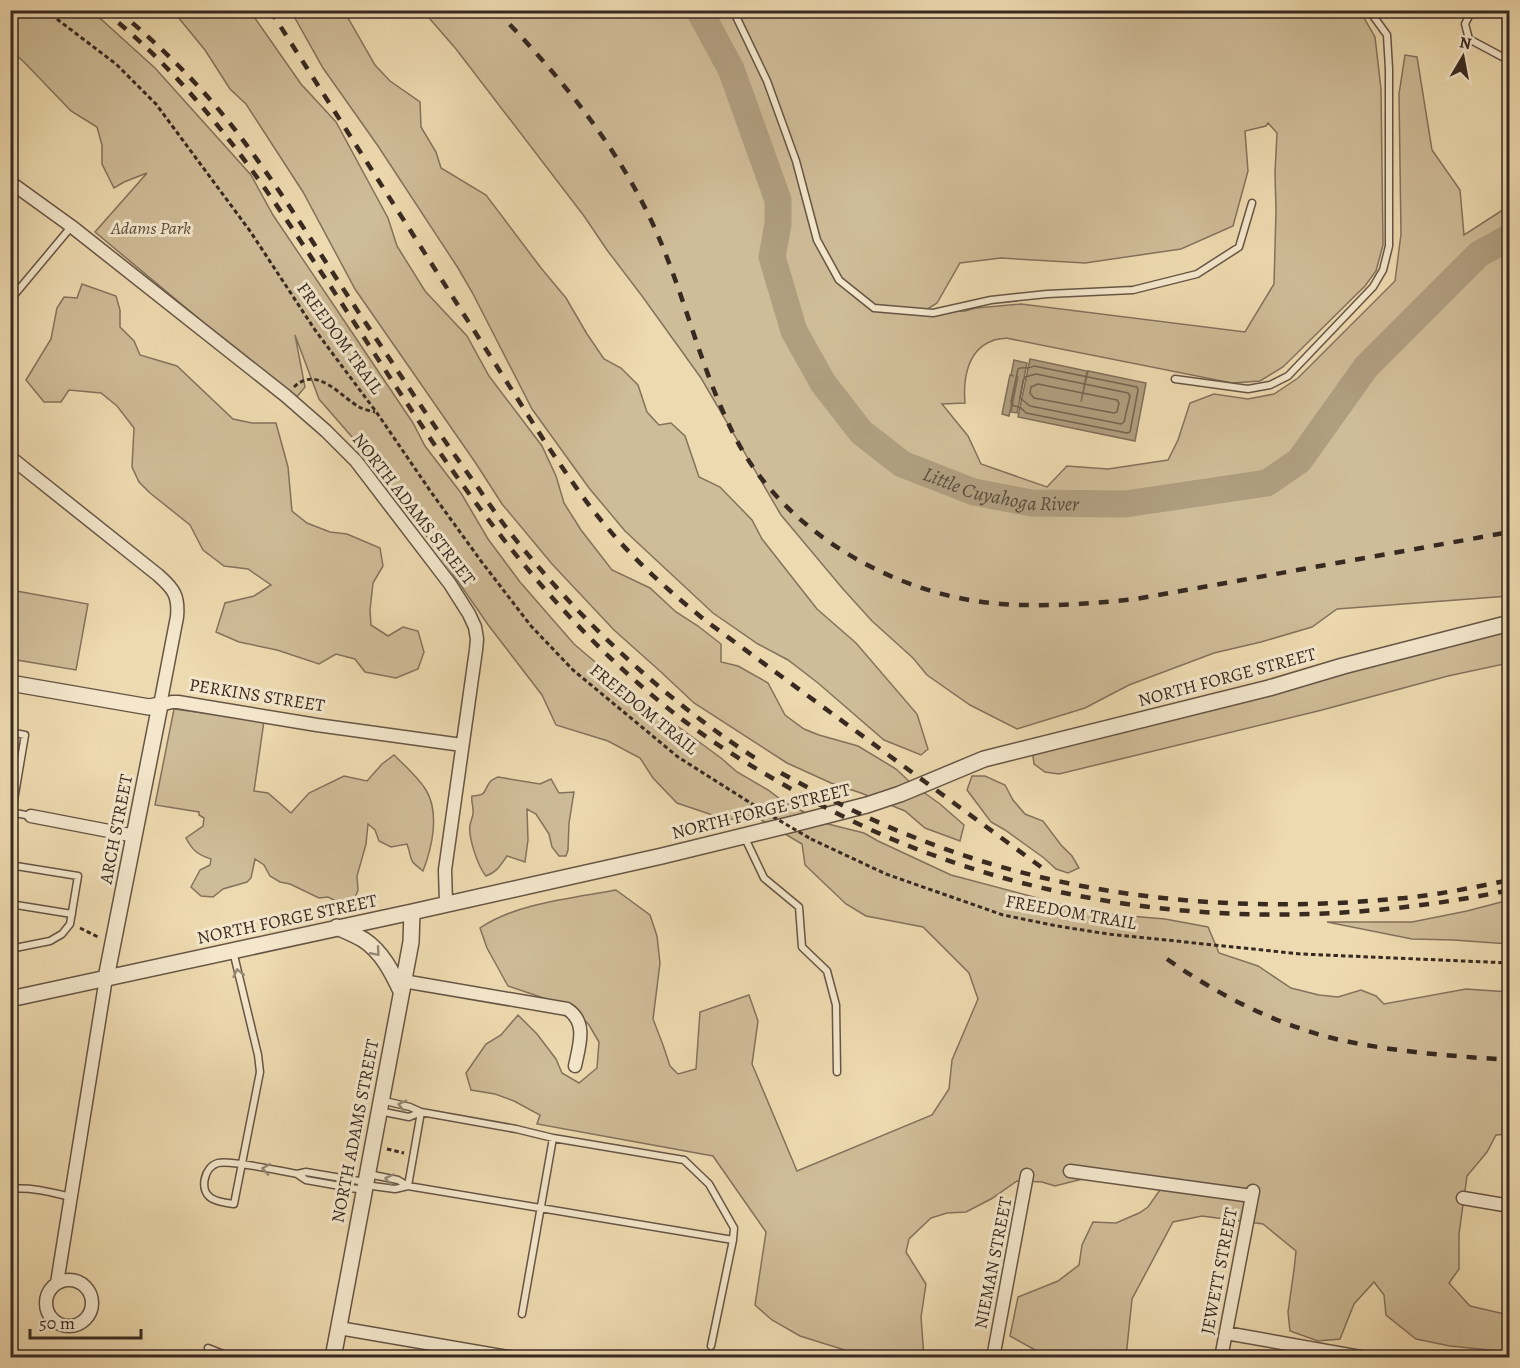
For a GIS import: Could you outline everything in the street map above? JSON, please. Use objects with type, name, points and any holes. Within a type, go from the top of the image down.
[{"type":"street","name":"NORTH ADAMS STREET","points":[[10,182],[71,226],[286,396],[326,431],[356,461],[450,584],[469,614],[477,639],[471,696],[445,870],[446,903]]},
{"type":"street","name":"ARCH STREET","points":[[10,457],[158,575],[175,594],[178,604],[106,978],[57,1283]]},
{"type":"street","name":"NORTH FORGE STREET","points":[[10,999],[412,912],[744,836],[867,805],[900,794],[984,759],[1269,688],[1343,666],[1509,623]]},
{"type":"street","name":"PERKINS STREET","points":[[10,682],[148,707],[178,702],[462,745]]},
{"type":"street","points":[[31,816],[135,836]]},
{"type":"street","name":"NORTH ADAMS STREET","points":[[333,1358],[411,942],[412,912]]},
{"type":"street","points":[[337,927],[362,938],[373,947],[402,986],[567,1010],[574,1014],[580,1024],[575,1066]]},
{"type":"street","name":"JEWETT STREET","points":[[1070,1171],[1252,1194],[1221,1358]]},
{"type":"street","name":"NIEMAN STREET","points":[[993,1358],[1027,1175]]},
{"type":"street","points":[[1463,1198],[1509,1206]]},
{"type":"street","points":[[339,1328],[514,1358]]},
{"type":"street","points":[[1226,1333],[1366,1358]]},
{"type":"lane","points":[[734,10],[767,81],[796,161],[817,240],[839,280],[874,309],[933,313],[1002,299],[1047,294],[1133,290],[1197,274],[1239,247],[1252,202]]},
{"type":"lane","points":[[1175,379],[1248,389],[1270,385],[1288,376],[1373,287],[1383,270],[1389,246],[1389,69],[1387,35],[1369,10]]},
{"type":"lane","points":[[1472,10],[1465,24],[1469,39],[1509,61]]},
{"type":"lane","points":[[10,300],[71,226]]},
{"type":"lane","points":[[10,732],[25,735],[11,812],[31,816]]},
{"type":"lane","points":[[744,836],[764,878],[800,907],[802,947],[827,971],[836,1005],[837,1072]]},
{"type":"lane","points":[[10,865],[78,876],[70,924],[62,934],[50,941],[10,949]]},
{"type":"lane","points":[[10,904],[72,914]]},
{"type":"lane","points":[[233,951],[260,1072],[241,1165],[234,1204],[213,1200],[206,1194],[206,1175],[210,1167],[227,1162],[241,1165],[297,1174],[306,1180],[365,1183],[398,1180],[408,1186],[733,1240]]},
{"type":"lane","points":[[380,1106],[408,1117],[421,1112]]},
{"type":"lane","points":[[380,1106],[410,1107],[421,1112],[553,1138],[684,1160],[709,1184],[734,1228],[711,1346]]},
{"type":"lane","points":[[408,1186],[421,1112]]},
{"type":"lane","points":[[522,1314],[553,1138]]},
{"type":"lane","points":[[365,1183],[395,1190],[408,1186]]},
{"type":"lane","points":[[10,1189],[38,1189],[71,1197]]},
{"type":"lane","points":[[208,1348],[233,1358]]},
{"type":"path","name":"FREEDOM TRAIL","points":[[45,10],[116,64],[156,104],[250,231],[315,330],[377,412],[430,492],[531,626],[573,670],[678,757],[811,839],[886,874],[1003,915],[1108,934],[1301,954],[1509,963]]},
{"type":"path","points":[[286,396],[297,383],[321,380],[362,408],[377,412]]},
{"type":"path","points":[[70,924],[100,938]]},
{"type":"path","points":[[383,1148],[413,1155]]},
{"type":"green space","name":"Adams Park","points":[[10,11],[92,11],[155,68],[251,175],[273,215],[413,423],[425,446],[461,493],[488,539],[520,582],[574,644],[628,690],[737,772],[784,802],[828,824],[864,833],[951,875],[1094,913],[1165,919],[1208,927],[1219,953],[1258,966],[1291,988],[1338,997],[1361,990],[1376,996],[1384,1004],[1466,989],[1509,992],[1509,1134],[1496,1135],[1487,1152],[1467,1176],[1459,1234],[1459,1269],[1449,1283],[1470,1306],[1509,1315],[1509,1352],[1450,1346],[1416,1339],[1386,1315],[1384,1295],[1374,1282],[1354,1304],[1340,1339],[1318,1341],[1290,1331],[1288,1312],[1296,1251],[1263,1224],[1202,1216],[1173,1222],[1132,1299],[1126,1357],[1046,1357],[1010,1336],[1018,1297],[1058,1281],[1079,1265],[1082,1245],[1093,1222],[1116,1223],[1139,1213],[1148,1207],[1160,1190],[1155,1178],[1110,1172],[1055,1186],[1042,1182],[1017,1181],[991,1199],[966,1212],[947,1213],[931,1218],[909,1239],[906,1252],[926,1284],[921,1317],[924,1357],[867,1357],[800,1336],[772,1320],[755,1305],[766,1232],[713,1156],[537,1124],[540,1115],[514,1101],[495,1094],[471,1090],[466,1073],[486,1044],[501,1035],[518,1015],[537,1034],[556,1059],[562,1073],[579,1083],[597,1068],[599,1042],[589,1025],[573,1008],[508,986],[487,948],[480,928],[528,907],[564,899],[616,890],[650,915],[657,936],[660,963],[653,1019],[670,1066],[678,1074],[696,1069],[700,1012],[749,995],[758,1021],[752,1064],[797,1171],[932,1115],[949,1089],[952,1060],[978,999],[969,973],[923,927],[866,916],[846,904],[805,865],[802,844],[753,815],[727,820],[677,803],[653,778],[640,758],[608,741],[556,725],[542,695],[489,626],[414,518],[389,490],[365,452],[319,399],[295,335],[305,387],[295,399],[95,232],[147,173],[114,188],[102,164],[102,145],[97,127],[71,111],[11,51]]},
{"type":"green space","points":[[173,11],[250,11],[301,84],[336,122],[388,218],[397,246],[425,291],[467,336],[489,376],[542,446],[556,476],[564,503],[581,530],[612,570],[650,588],[676,612],[721,644],[721,662],[738,666],[768,683],[785,715],[804,729],[858,746],[896,769],[964,825],[960,841],[925,828],[905,811],[831,783],[787,763],[694,703],[614,630],[552,564],[502,504],[355,289],[303,192],[246,104],[230,89],[205,50]]},
{"type":"green space","points":[[291,11],[344,11],[375,65],[390,81],[420,102],[421,127],[436,152],[441,168],[486,195],[566,298],[604,359],[621,368],[638,385],[647,412],[659,425],[671,423],[685,436],[699,477],[720,487],[752,520],[762,539],[817,609],[856,643],[917,714],[928,749],[921,755],[884,740],[788,660],[758,644],[713,613],[625,531],[589,488],[532,409],[458,268],[378,146],[323,68]]},
{"type":"green space","points":[[423,11],[1360,11],[1375,37],[1381,89],[1383,245],[1376,271],[1365,286],[1283,367],[1260,381],[1232,383],[1006,338],[994,340],[977,351],[968,367],[965,403],[942,404],[968,436],[981,464],[1047,487],[1067,466],[1108,469],[1168,460],[1178,440],[1190,403],[1214,394],[1248,399],[1274,394],[1298,378],[1395,281],[1401,234],[1399,94],[1405,55],[1417,57],[1432,150],[1460,190],[1464,235],[1509,206],[1509,596],[1337,609],[1312,627],[1214,653],[1129,685],[1085,708],[1017,729],[970,705],[927,675],[913,658],[872,621],[781,515],[701,378],[584,216],[456,49]],"holes":[[[1268,123],[1277,133],[1274,284],[1245,332],[1021,304],[965,311],[923,312],[937,303],[960,263],[1001,258],[1085,263],[1181,249],[1233,226],[1248,171],[1245,131],[1266,126]]]},
{"type":"green space","points":[[82,284],[116,296],[120,310],[120,327],[134,341],[140,355],[177,366],[233,419],[252,423],[276,423],[288,467],[292,511],[307,523],[330,532],[347,534],[380,548],[383,566],[373,583],[371,625],[388,636],[403,627],[418,631],[424,652],[418,669],[396,678],[365,672],[355,659],[336,654],[319,664],[277,650],[239,642],[216,632],[225,603],[254,596],[271,585],[248,569],[224,566],[203,550],[190,525],[139,482],[132,467],[134,428],[117,406],[101,393],[69,390],[61,402],[44,402],[26,380],[51,339],[57,308],[64,297],[77,298]]},
{"type":"green space","points":[[11,590],[88,604],[76,670],[11,659]]},
{"type":"green space","points":[[1509,631],[1509,663],[1448,676],[1322,710],[1059,774],[1045,772],[1034,764],[1033,756],[1042,749],[1303,682],[1330,678],[1441,645]]},
{"type":"green space","points":[[174,709],[264,721],[254,791],[268,793],[291,813],[309,793],[344,776],[367,781],[382,764],[394,755],[426,790],[433,809],[433,830],[423,871],[412,862],[407,844],[391,847],[379,841],[375,830],[368,824],[366,844],[357,876],[358,890],[352,905],[340,903],[328,897],[319,898],[290,884],[280,882],[270,876],[264,865],[255,859],[251,878],[247,882],[223,889],[213,897],[201,896],[191,887],[200,870],[210,865],[211,859],[196,852],[186,838],[203,826],[204,818],[199,815],[199,812],[155,805]]},
{"type":"green space","points":[[972,776],[985,776],[1005,785],[1013,800],[1025,814],[1043,821],[1079,868],[1068,873],[1056,869],[1044,858],[991,822],[967,790]]},
{"type":"green space","points":[[498,777],[540,784],[551,779],[559,793],[574,792],[566,856],[559,856],[552,847],[549,834],[536,814],[527,809],[528,840],[525,862],[507,856],[496,871],[486,876],[472,844],[470,825],[473,816],[472,796],[483,794],[491,781]]},
{"type":"green space","points":[[1509,900],[1509,944],[1412,939],[1327,922],[1412,922]]},
{"type":"water","points":[[1030,359],[1087,371],[1081,402],[1088,371],[1146,383],[1135,441],[1018,417]]},
{"type":"water","points":[[1014,360],[1027,363],[1017,413],[1011,412],[1018,376],[1009,416],[1002,414],[1010,375],[1014,376],[1011,375]]},
{"type":"waterway","name":"Little Cuyahoga River","points":[[699,10],[731,69],[778,200],[778,224],[772,257],[794,331],[823,383],[861,432],[902,464],[974,492],[1031,503],[1125,504],[1267,483],[1299,461],[1366,367],[1479,254],[1510,237]]},
{"type":"railway","points":[[103,10],[163,64],[191,94],[242,157],[289,223],[445,460],[493,526],[544,588],[628,674],[673,712],[732,754],[816,803],[893,840],[1002,878],[1074,895],[1146,907],[1218,913],[1292,914],[1365,911],[1438,903],[1510,890]]},
{"type":"railway","points":[[117,10],[180,67],[209,98],[253,153],[449,446],[520,545],[572,605],[629,660],[690,712],[755,758]]},
{"type":"railway","points":[[270,10],[545,442],[581,495],[616,538],[653,576],[706,621],[1041,867]]},
{"type":"railway","points":[[496,10],[582,108],[619,161],[635,189],[673,272],[722,410],[756,471],[782,502],[813,530],[847,553],[884,573],[922,588],[961,598],[1018,605],[1086,604],[1136,599],[1510,532]]},
{"type":"railway","points":[[781,773],[881,824],[973,858],[1032,875],[1091,888],[1151,897],[1211,902],[1332,903],[1422,896],[1510,880]]},
{"type":"railway","points":[[1167,959],[1206,985],[1248,1007],[1313,1033],[1401,1050],[1510,1060]]}]
